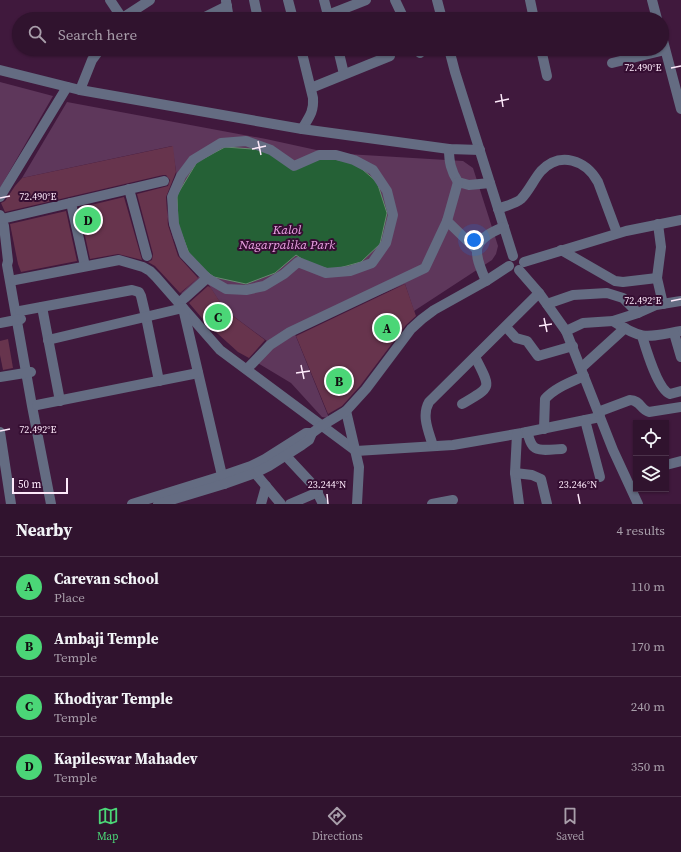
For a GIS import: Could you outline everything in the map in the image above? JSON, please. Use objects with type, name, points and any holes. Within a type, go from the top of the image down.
[{"type":"street","points":[[110,0],[117,12]]},
{"type":"street","points":[[131,12],[150,0]]},
{"type":"street","points":[[254,0],[257,12]]},
{"type":"street","points":[[288,0],[291,12]]},
{"type":"street","points":[[324,0],[328,12]]},
{"type":"street","points":[[340,12],[366,0]]},
{"type":"street","points":[[395,0],[401,12]]},
{"type":"street","points":[[437,0],[438,12]]},
{"type":"street","points":[[530,0],[533,12]]},
{"type":"street","points":[[652,0],[655,12]]},
{"type":"street","points":[[212,12],[226,3]]},
{"type":"street","points":[[80,90],[95,56]]},
{"type":"street","points":[[302,129],[313,112],[314,105],[303,56]]},
{"type":"street","points":[[340,56],[344,74]]},
{"type":"street","points":[[311,88],[390,56]]},
{"type":"street","points":[[451,56],[513,256]]},
{"type":"street","points":[[543,56],[547,76]]},
{"type":"street","points":[[612,63],[641,56]]},
{"type":"street","points":[[667,56],[681,109]]},
{"type":"street","points":[[0,70],[80,90],[302,129],[449,149],[480,150]]},
{"type":"street","points":[[0,197],[67,87]]},
{"type":"street","points":[[246,141],[271,150],[294,166],[319,155],[336,155],[354,160],[373,170],[387,191],[392,215],[386,243],[372,262],[350,271],[326,273],[298,262],[284,274],[264,286],[246,290],[226,289],[207,278],[184,254],[174,224],[172,197],[181,176],[193,160],[221,143],[246,141]]},
{"type":"street","points":[[449,149],[449,161],[453,174],[458,182],[469,186],[490,183]]},
{"type":"street","points":[[498,208],[514,203],[521,198],[542,171],[551,164],[562,160],[573,161],[585,166],[594,174],[618,234]]},
{"type":"street","points":[[51,504],[19,317],[7,265],[8,261],[1,217],[71,203],[164,181]]},
{"type":"street","points":[[247,369],[270,345],[290,332],[425,268],[447,221],[458,182]]},
{"type":"street","points":[[130,189],[147,256]]},
{"type":"street","points":[[71,203],[85,266]]},
{"type":"street","points":[[509,266],[512,270],[561,250],[658,224],[681,220]]},
{"type":"street","points":[[447,221],[476,249]]},
{"type":"street","points":[[658,224],[661,247],[657,278],[663,304]]},
{"type":"street","points":[[486,281],[477,261],[476,249],[481,240],[492,232],[504,227]]},
{"type":"street","points":[[561,250],[615,281],[623,282],[657,278]]},
{"type":"street","points":[[509,266],[509,261],[513,256]]},
{"type":"street","points":[[513,256],[520,256],[521,266],[566,331],[599,414],[638,504]]},
{"type":"street","points":[[9,274],[85,266],[119,260],[143,267],[150,271],[220,350],[356,451],[453,445],[544,429],[585,420],[630,400],[638,402],[646,411],[649,412],[681,407]]},
{"type":"street","points":[[132,504],[254,473],[286,456],[309,440],[312,433],[346,411],[366,389],[411,329],[422,319],[434,310],[486,281],[509,266]]},
{"type":"street","points":[[48,340],[146,317],[181,306],[207,278]]},
{"type":"street","points":[[0,323],[42,307],[135,291],[139,292],[146,317],[159,381]]},
{"type":"street","points":[[433,446],[425,414],[429,402],[539,293]]},
{"type":"street","points":[[547,304],[573,295],[607,293],[623,298],[638,313]]},
{"type":"street","points":[[566,331],[590,322],[613,320],[663,304],[681,301]]},
{"type":"street","points":[[181,306],[223,480]]},
{"type":"street","points":[[42,307],[60,401]]},
{"type":"street","points":[[613,320],[625,328],[642,336],[650,337],[678,332],[681,357]]},
{"type":"street","points":[[506,327],[516,338],[527,341],[538,356],[572,346]]},
{"type":"street","points":[[544,429],[545,404],[548,396],[583,372],[625,328]]},
{"type":"street","points":[[642,336],[652,367],[666,393],[670,394],[681,392]]},
{"type":"street","points":[[462,404],[484,391],[486,387],[486,379],[475,357]]},
{"type":"street","points":[[0,377],[28,372]]},
{"type":"street","points":[[28,372],[37,405],[57,504]]},
{"type":"street","points":[[37,405],[198,373]]},
{"type":"street","points":[[346,411],[359,467],[357,504]]},
{"type":"street","points":[[585,420],[600,477]]},
{"type":"street","points":[[0,432],[10,504]]},
{"type":"street","points":[[158,504],[186,500],[265,459],[306,433],[312,433]]},
{"type":"street","points":[[522,433],[533,446],[540,450],[562,449]]},
{"type":"street","points":[[519,504],[516,473],[522,433]]},
{"type":"street","points":[[286,456],[308,478],[318,492],[323,504]]},
{"type":"street","points":[[669,464],[681,461]]},
{"type":"street","points":[[254,473],[281,504]]},
{"type":"street","points":[[516,473],[532,475],[541,479],[547,504]]},
{"type":"street","points":[[625,476],[633,474]]},
{"type":"street","points":[[261,504],[266,486]]},
{"type":"street","points":[[290,504],[318,492]]},
{"type":"street","points":[[432,504],[453,500]]},
{"type":"green space","points":[[0,82],[53,96],[0,188]]},
{"type":"green space","name":"Kalol Nagarpalika Park","points":[[67,102],[266,139],[330,153],[463,161],[473,168],[498,246],[496,254],[492,260],[414,311],[405,284],[355,305],[295,334],[329,418],[322,417],[291,383],[251,359],[267,341],[225,310],[208,284],[188,302],[181,293],[202,274],[183,257],[173,238],[167,217],[169,194],[177,177],[172,146],[22,178]]},
{"type":"shaded area","points":[[225,147],[265,150],[293,170],[323,157],[355,163],[377,182],[387,213],[380,244],[361,262],[332,270],[308,263],[296,255],[275,273],[246,284],[214,277],[192,261],[178,225],[177,195],[197,162]]},
{"type":"building","points":[[173,146],[176,172],[166,197],[168,225],[178,256],[198,278],[180,293],[155,266],[148,262],[152,260],[153,254],[137,194],[168,186],[170,180],[166,175],[5,212],[1,203],[5,201],[22,178]]},
{"type":"building","points":[[124,197],[142,260],[118,254],[90,259],[79,208]]},
{"type":"building","points":[[66,211],[77,261],[21,272],[10,224]]},
{"type":"building","points":[[405,284],[416,316],[406,325],[360,386],[342,406],[328,414],[296,336]]},
{"type":"building","points":[[208,286],[211,288],[225,310],[265,340],[249,358],[238,352],[207,324],[189,303]]},
{"type":"building","points":[[8,339],[13,368],[3,370],[0,355],[0,341]]},
{"type":"place","name":"Kapileswar Mahadev","points":[[88,220]]},
{"type":"place","name":"Khodiyar Temple","points":[[218,317]]},
{"type":"place","name":"Carevan school","points":[[387,328]]},
{"type":"place","name":"Ambaji Temple","points":[[339,381]]}]
